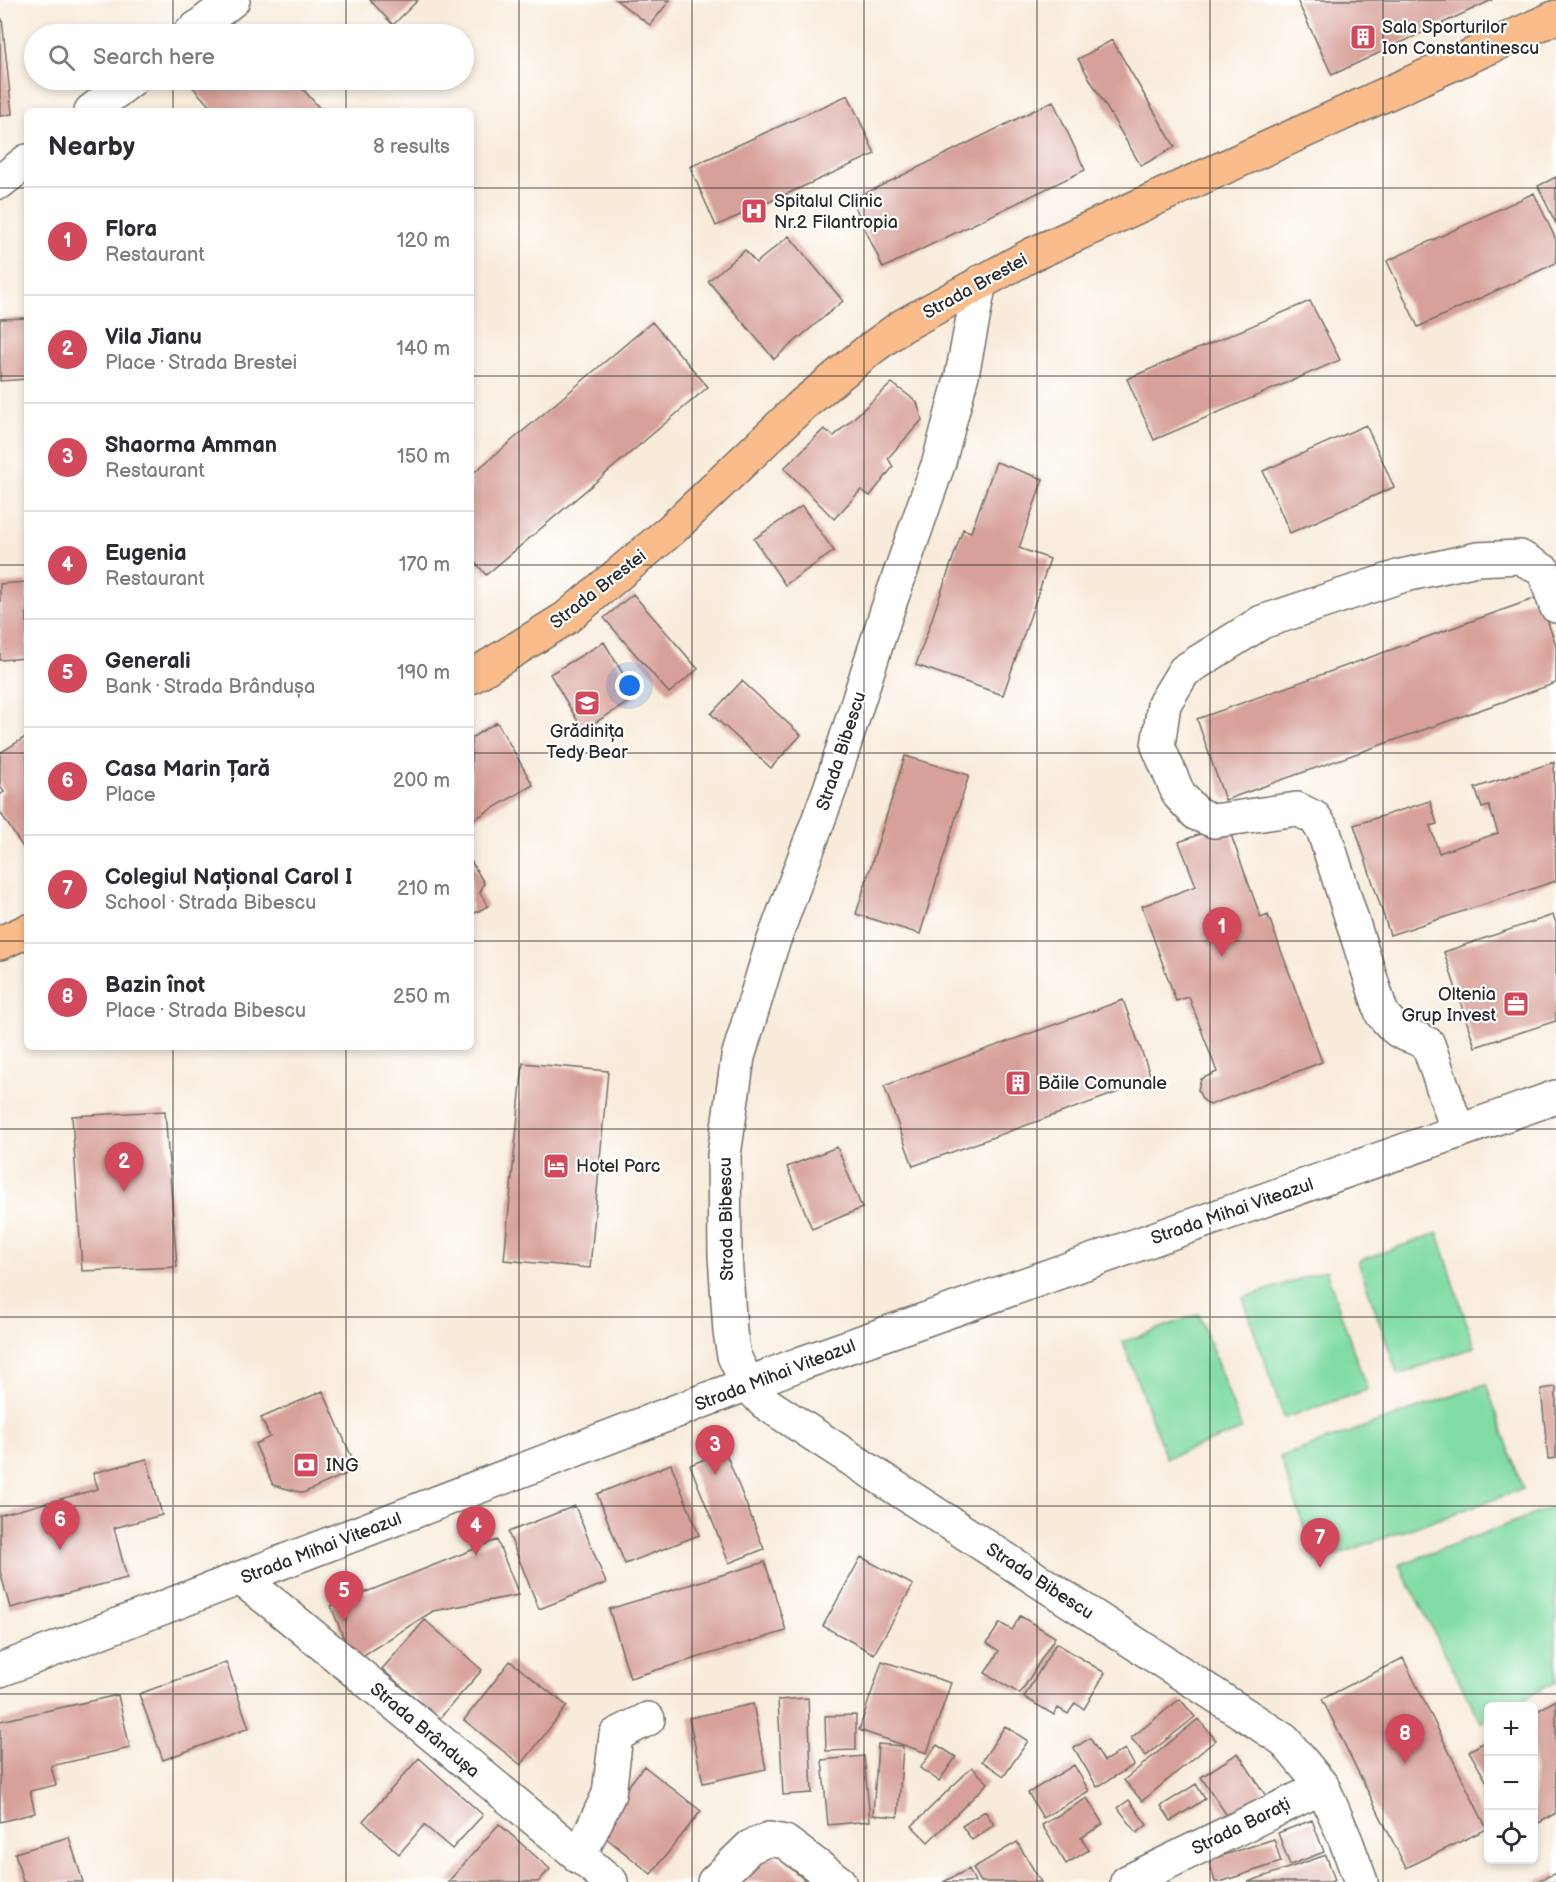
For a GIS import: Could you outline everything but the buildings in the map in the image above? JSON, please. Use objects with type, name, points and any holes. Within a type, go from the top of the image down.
[{"type":"main road","name":"Strada Brestei","points":[[474,675],[566,618],[671,530],[801,406],[902,326],[1031,255],[1556,17]]},
{"type":"main road","points":[[0,943],[24,932]]},
{"type":"street","points":[[202,24],[233,0]]},
{"type":"street","points":[[95,108],[118,90]]},
{"type":"street","points":[[0,182],[24,163]]},
{"type":"street","name":"Strada Bibescu","points":[[980,282],[964,366],[939,462],[886,614],[831,786],[771,948],[738,1057],[724,1155],[725,1255],[730,1332],[734,1356],[748,1385],[764,1402],[1284,1740],[1323,1787],[1361,1882]]},
{"type":"street","points":[[1458,1132],[1428,1044],[1416,1036],[1404,1034],[1392,1026],[1382,1014],[1324,832],[1315,818],[1297,810],[1214,821],[1197,814],[1179,795],[1158,746],[1164,704],[1184,671],[1262,622],[1401,576],[1477,559],[1520,557],[1544,571],[1556,606]]},
{"type":"street","name":"Strada Mihai Viteazul","points":[[0,1670],[813,1359],[1556,1097]]},
{"type":"street","name":"Strada Brândușa","points":[[240,1578],[611,1882]]},
{"type":"street","points":[[579,1857],[609,1794],[616,1735],[648,1719]]},
{"type":"street","name":"Strada Barați","points":[[1127,1882],[1323,1787]]},
{"type":"street","points":[[714,1882],[750,1847],[769,1839],[784,1842],[839,1882]]},
{"type":"green space","points":[[1438,1233],[1474,1347],[1398,1375],[1358,1261]]},
{"type":"green space","points":[[1326,1270],[1367,1390],[1284,1418],[1243,1298]]},
{"type":"green space","points":[[1199,1314],[1242,1430],[1166,1458],[1123,1342]]},
{"type":"green space","points":[[1486,1384],[1523,1489],[1316,1562],[1280,1457]]},
{"type":"green space","points":[[1556,1506],[1556,1682],[1517,1702],[1484,1702],[1484,1720],[1481,1722],[1399,1565]]},
{"type":"place","name":"Sala Sporturilor Ion Constantinescu","points":[[1363,37]]},
{"type":"place","name":"Spitalul Clinic Nr.2 Filantropia","points":[[754,211]]},
{"type":"place","name":"Grădinița Tedy Bear","points":[[587,703]]},
{"type":"place","name":"Flora","points":[[1222,957]]},
{"type":"place","name":"Oltenia Grup Invest","points":[[1516,1004]]},
{"type":"place","name":"Băile Comunale","points":[[1018,1083]]},
{"type":"place","name":"Hotel Parc","points":[[556,1166]]},
{"type":"place","name":"Vila Jianu","points":[[124,1192]]},
{"type":"place","name":"ING","points":[[306,1465]]},
{"type":"place","name":"Shaorma Amman","points":[[715,1475]]},
{"type":"place","name":"Casa Marin Țară","points":[[60,1550]]},
{"type":"place","name":"Eugenia","points":[[476,1556]]},
{"type":"place","name":"Colegiul Național Carol I","points":[[1320,1568]]},
{"type":"place","name":"Generali","points":[[344,1621]]},
{"type":"place","name":"Bazin înot","points":[[1405,1764]]}]
